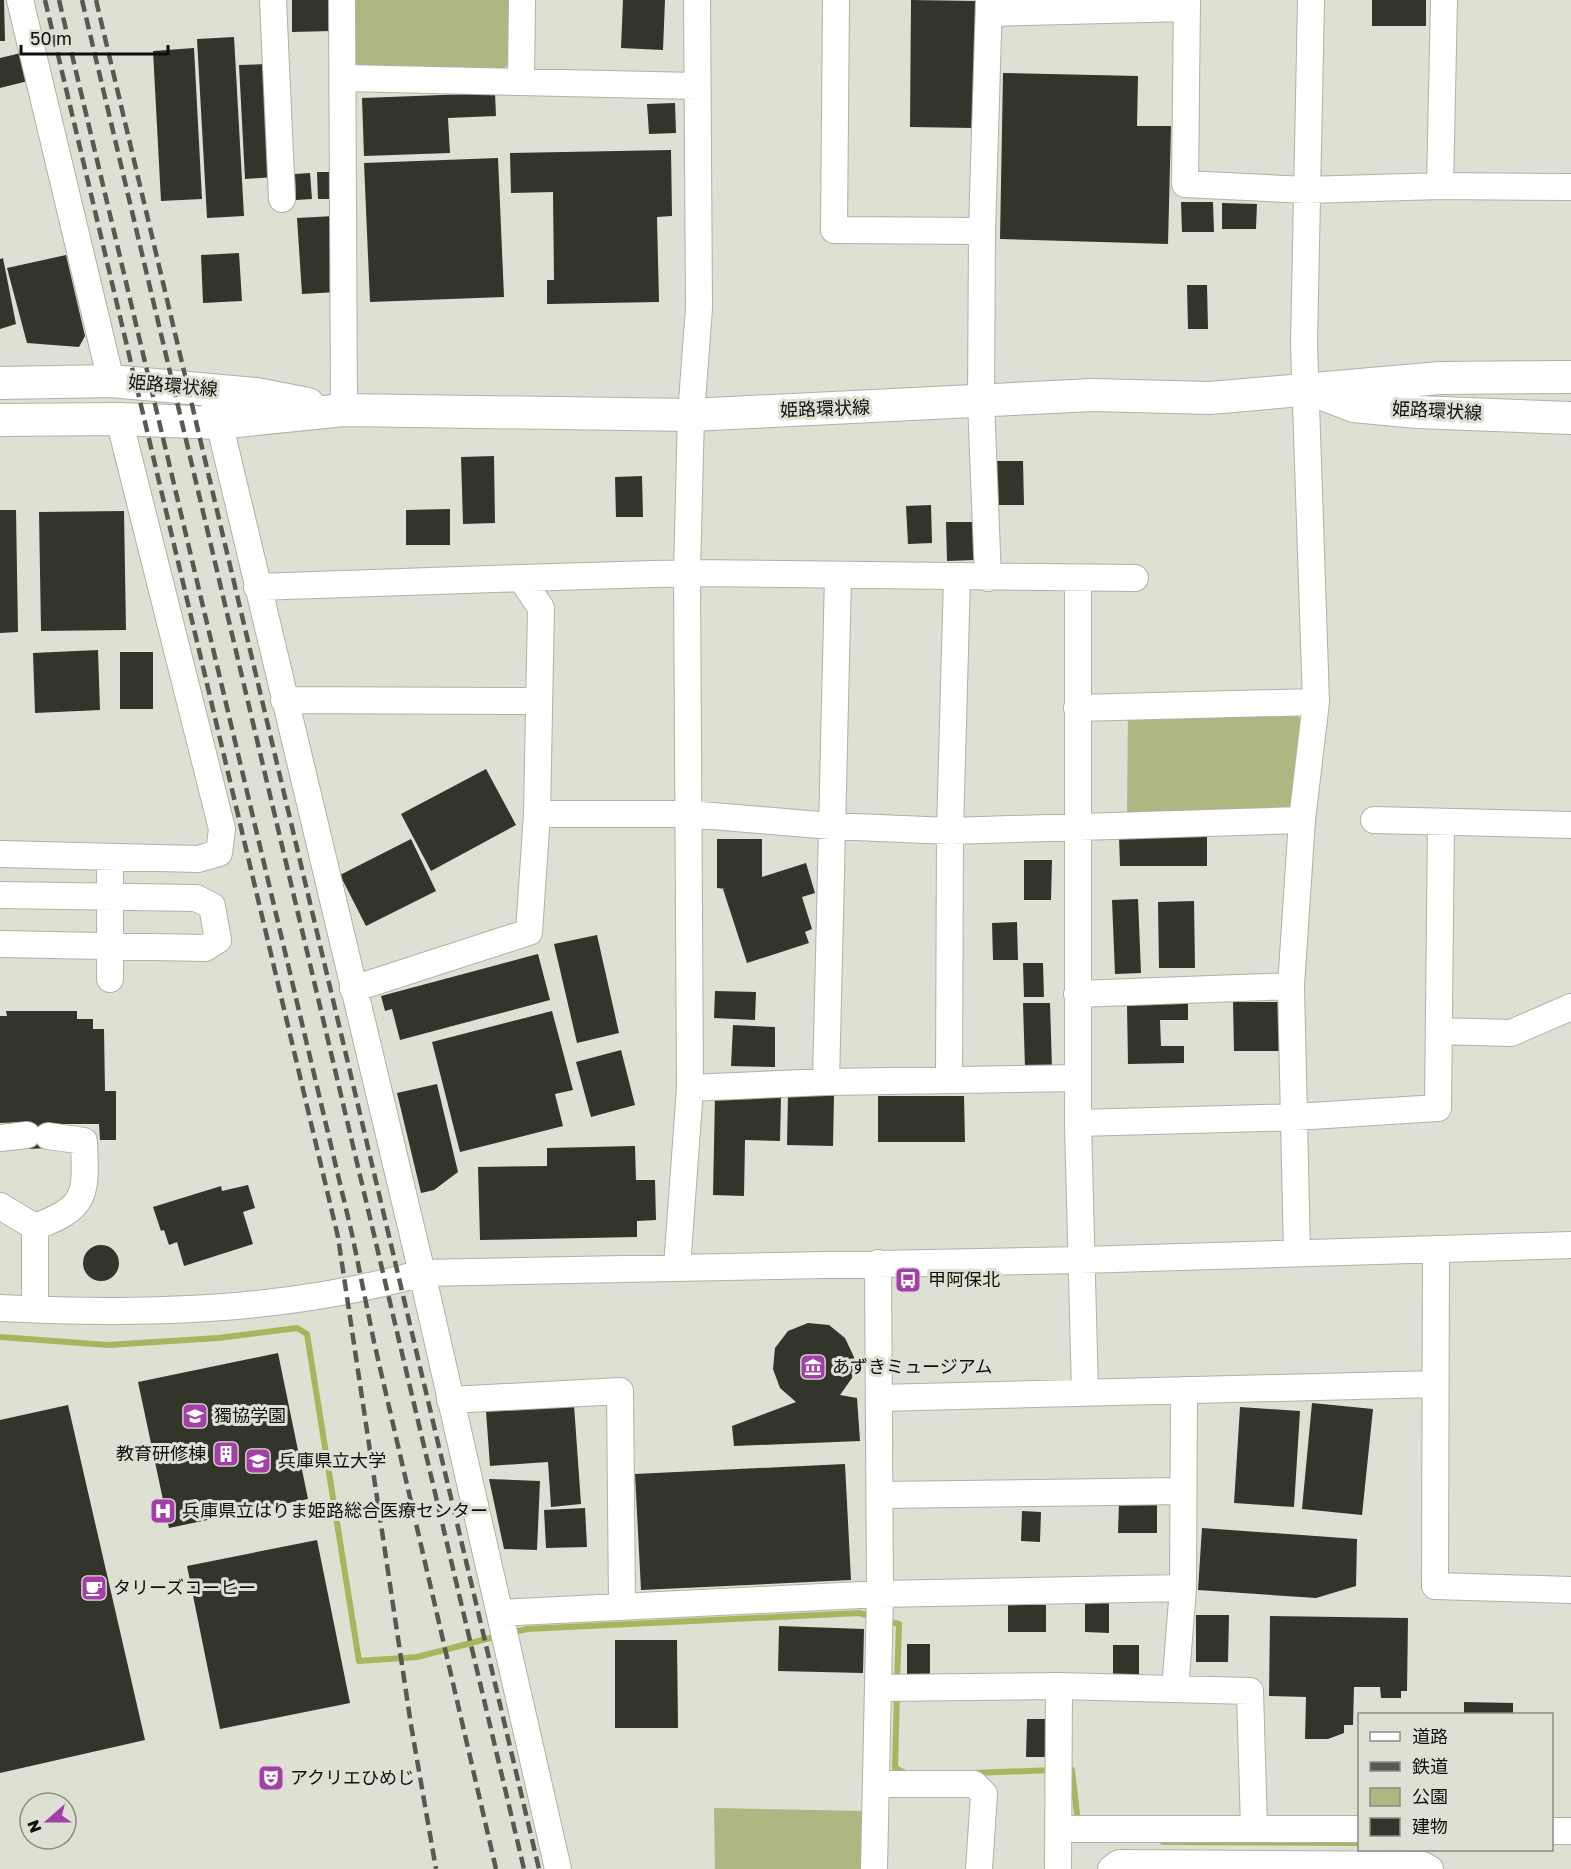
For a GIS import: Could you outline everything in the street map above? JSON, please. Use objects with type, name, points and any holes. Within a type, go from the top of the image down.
[{"type":"main road","name":"姫路環状線","points":[[0,420],[119,419],[218,423],[344,410],[691,414],[1093,396],[1210,398],[1440,378],[1571,377]]},
{"type":"main road","name":"姫路環状線","points":[[0,383],[111,381],[256,394],[344,410]]},
{"type":"main road","name":"姫路環状線","points":[[1305,388],[1365,407],[1417,412],[1571,418]]},
{"type":"street","points":[[20,0],[111,381]]},
{"type":"street","points":[[273,0],[282,199]]},
{"type":"street","points":[[342,0],[344,410]]},
{"type":"street","points":[[521,80],[522,0]]},
{"type":"street","points":[[677,1267],[690,1088],[687,573],[691,414],[699,308],[697,0]]},
{"type":"street","points":[[836,0],[834,230],[982,231]]},
{"type":"street","points":[[1298,1253],[1291,986],[1302,820],[1316,702],[1305,388],[1306,190],[1311,0]]},
{"type":"street","points":[[1440,186],[1444,0]]},
{"type":"street","points":[[988,578],[981,402],[982,231],[989,6],[1187,4],[1185,184],[1306,190],[1440,186],[1571,187]]},
{"type":"street","points":[[344,78],[521,80],[696,86]]},
{"type":"street","points":[[212,390],[257,587],[422,1273],[558,1869]]},
{"type":"street","points":[[0,854],[198,859],[219,853],[222,829],[119,419]]},
{"type":"street","points":[[257,587],[687,573],[957,578],[1135,578]]},
{"type":"street","points":[[826,1082],[838,576]]},
{"type":"street","points":[[353,989],[529,932],[537,814],[540,608],[521,578]]},
{"type":"street","points":[[949,1079],[950,831],[957,578]]},
{"type":"street","points":[[1078,578],[1076,827],[1078,1123],[1085,1392]]},
{"type":"street","points":[[284,700],[539,701]]},
{"type":"street","points":[[1077,708],[1316,702]]},
{"type":"street","points":[[537,814],[689,814],[831,826],[950,831],[1302,820]]},
{"type":"street","points":[[1374,820],[1571,825]]},
{"type":"street","points":[[1078,1123],[1295,1117],[1438,1108],[1441,822]]},
{"type":"street","points":[[110,857],[110,979]]},
{"type":"street","points":[[0,895],[196,898],[212,906],[218,940],[204,948],[0,944]]},
{"type":"street","points":[[1077,994],[1291,986]]},
{"type":"street","points":[[1440,1031],[1511,1033],[1571,1007]]},
{"type":"street","points":[[690,1088],[826,1082],[1078,1078]]},
{"type":"street","points":[[0,1138],[37,1135],[84,1141],[94,1162],[83,1194],[73,1209],[35,1227]]},
{"type":"street","points":[[0,1206],[35,1227]]},
{"type":"street","points":[[35,1227],[35,1310]]},
{"type":"street","points":[[0,1308],[90,1313],[195,1310],[374,1287],[422,1273],[1081,1260],[1436,1251],[1571,1245]]},
{"type":"street","points":[[1436,1251],[1435,1586],[1571,1590]]},
{"type":"street","points":[[874,1869],[876,1784],[891,1688],[880,1594],[878,1263]]},
{"type":"street","points":[[879,1398],[1435,1384]]},
{"type":"street","points":[[1175,1689],[1183,1588],[1184,1390]]},
{"type":"street","points":[[450,1400],[620,1391],[622,1607]]},
{"type":"street","points":[[880,1495],[1184,1491]]},
{"type":"street","points":[[500,1612],[880,1594],[1183,1588]]},
{"type":"street","points":[[891,1688],[1059,1686],[1250,1690],[1254,1828]]},
{"type":"street","points":[[1058,1869],[1059,1686]]},
{"type":"street","points":[[876,1784],[974,1784],[984,1794],[979,1869]]},
{"type":"street","points":[[1058,1829],[1358,1829]]},
{"type":"street","points":[[1553,1831],[1571,1832]]},
{"type":"street","points":[[1111,1869],[1119,1863],[1271,1867],[1423,1865],[1430,1869]]},
{"type":"green space","points":[[351,0],[513,0],[512,62],[501,70],[362,70],[352,59]]},
{"type":"green space","points":[[1128,714],[1294,714],[1306,723],[1297,806],[1288,815],[1127,817]]},
{"type":"green space","points":[[714,1808],[864,1811],[862,1869],[715,1869]]},
{"type":"building","points":[[0,0],[4,0],[5,41],[0,41]]},
{"type":"building","points":[[292,0],[331,0],[332,31],[292,32]]},
{"type":"building","points":[[623,0],[665,0],[663,50],[621,48]]},
{"type":"building","points":[[911,0],[976,1],[974,128],[910,127]]},
{"type":"building","points":[[1372,0],[1426,0],[1426,26],[1372,26]]},
{"type":"building","points":[[234,37],[244,216],[207,218],[197,39]]},
{"type":"building","points":[[194,48],[202,199],[161,201],[153,51]]},
{"type":"building","points":[[21,53],[28,81],[0,88],[0,58]]},
{"type":"building","points":[[268,64],[274,177],[245,179],[239,65]]},
{"type":"building","points":[[1003,73],[1138,76],[1137,126],[1171,126],[1168,244],[1000,239]]},
{"type":"building","points":[[495,93],[496,116],[448,118],[450,153],[364,156],[362,98]]},
{"type":"building","points":[[675,103],[676,133],[649,134],[647,104]]},
{"type":"building","points":[[671,150],[672,216],[657,217],[659,302],[547,304],[547,280],[554,280],[553,192],[511,193],[510,153]]},
{"type":"building","points":[[498,158],[504,297],[370,302],[364,163]]},
{"type":"building","points":[[317,172],[334,172],[336,199],[318,199]]},
{"type":"building","points":[[310,173],[312,199],[296,200],[295,174]]},
{"type":"building","points":[[1181,202],[1213,202],[1214,232],[1182,232]]},
{"type":"building","points":[[1222,203],[1257,204],[1256,229],[1222,229]]},
{"type":"building","points":[[334,216],[338,292],[302,294],[297,218]]},
{"type":"building","points":[[239,253],[242,301],[203,303],[201,255]]},
{"type":"building","points":[[66,255],[85,336],[79,347],[27,343],[7,268]]},
{"type":"building","points":[[3,258],[16,324],[0,329],[0,259]]},
{"type":"building","points":[[1187,285],[1207,285],[1208,329],[1188,329]]},
{"type":"building","points":[[494,456],[495,523],[463,524],[461,457]]},
{"type":"building","points":[[996,461],[1023,461],[1024,505],[997,505]]},
{"type":"building","points":[[642,476],[643,517],[616,517],[615,477]]},
{"type":"building","points":[[931,505],[932,543],[908,544],[906,506]]},
{"type":"building","points":[[450,509],[450,545],[406,545],[406,510]]},
{"type":"building","points":[[0,510],[16,510],[18,632],[0,633]]},
{"type":"building","points":[[124,511],[126,630],[41,631],[39,512]]},
{"type":"building","points":[[946,522],[973,522],[974,560],[947,561]]},
{"type":"building","points":[[98,650],[100,710],[35,713],[33,653]]},
{"type":"building","points":[[120,652],[153,652],[153,709],[120,709]]},
{"type":"building","points":[[486,769],[516,825],[431,871],[401,814]]},
{"type":"building","points":[[1119,836],[1207,836],[1207,866],[1120,866]]},
{"type":"building","points":[[411,839],[436,891],[366,926],[340,875]]},
{"type":"building","points":[[717,839],[762,839],[762,877],[806,863],[815,893],[802,897],[812,929],[805,932],[809,943],[747,963],[723,889],[726,889],[717,888]]},
{"type":"building","points":[[1024,860],[1052,860],[1051,900],[1024,900]]},
{"type":"building","points":[[1138,899],[1141,973],[1115,974],[1112,900]]},
{"type":"building","points":[[1194,901],[1195,968],[1159,968],[1158,902]]},
{"type":"building","points":[[1017,922],[1018,960],[993,960],[992,923]]},
{"type":"building","points":[[597,935],[619,1033],[577,1043],[554,944]]},
{"type":"building","points":[[538,954],[550,1000],[400,1040],[392,1009],[385,1011],[381,996]]},
{"type":"building","points":[[1023,963],[1043,963],[1044,997],[1024,997]]},
{"type":"building","points":[[715,991],[756,992],[755,1020],[714,1018]]},
{"type":"building","points":[[1188,1002],[1188,1020],[1160,1020],[1161,1046],[1184,1046],[1184,1063],[1128,1064],[1127,1003]]},
{"type":"building","points":[[1233,1002],[1284,1002],[1285,1051],[1234,1051]]},
{"type":"building","points":[[1023,1003],[1050,1003],[1052,1068],[1025,1068]]},
{"type":"building","points":[[6,1011],[77,1011],[77,1019],[93,1019],[93,1029],[104,1029],[105,1091],[116,1091],[116,1140],[100,1140],[99,1124],[48,1124],[48,1148],[27,1149],[27,1122],[0,1123],[0,1016],[7,1016]]},
{"type":"building","points":[[552,1011],[573,1090],[555,1094],[563,1126],[460,1152],[432,1042]]},
{"type":"building","points":[[733,1025],[775,1027],[775,1067],[731,1066]]},
{"type":"building","points":[[621,1050],[635,1105],[591,1117],[576,1062]]},
{"type":"building","points":[[437,1084],[458,1172],[434,1190],[421,1193],[397,1093]]},
{"type":"building","points":[[788,1094],[834,1095],[833,1146],[787,1145]]},
{"type":"building","points":[[715,1095],[781,1097],[780,1141],[745,1140],[744,1196],[713,1195]]},
{"type":"building","points":[[878,1096],[964,1096],[965,1142],[878,1142]]},
{"type":"building","points":[[635,1146],[636,1180],[655,1180],[656,1220],[637,1221],[637,1237],[480,1240],[478,1167],[547,1166],[547,1148]]},
{"type":"building","points":[[248,1185],[255,1208],[243,1212],[253,1244],[184,1266],[177,1242],[169,1245],[164,1230],[161,1231],[153,1207],[221,1186],[222,1191]]},
{"type":"building","points":[[101,1245],[114,1250],[119,1263],[114,1276],[101,1281],[88,1276],[83,1263],[88,1250]]},
{"type":"building","points":[[808,1323],[829,1325],[845,1338],[854,1357],[852,1378],[840,1395],[857,1398],[860,1441],[734,1446],[732,1426],[796,1402],[780,1388],[773,1369],[775,1348],[788,1331]]},
{"type":"building","name":"教育研修棟","points":[[278,1353],[308,1499],[169,1528],[138,1382]]},
{"type":"building","points":[[1312,1403],[1373,1409],[1362,1515],[1302,1509]]},
{"type":"building","points":[[68,1405],[145,1740],[0,1773],[0,1420]]},
{"type":"building","points":[[574,1405],[581,1504],[551,1507],[548,1462],[490,1466],[486,1411]]},
{"type":"building","points":[[1240,1407],[1300,1411],[1294,1507],[1234,1503]]},
{"type":"building","points":[[845,1464],[851,1580],[641,1590],[635,1474]]},
{"type":"building","points":[[489,1479],[540,1481],[537,1550],[504,1549]]},
{"type":"building","points":[[1119,1502],[1157,1502],[1157,1533],[1118,1533]]},
{"type":"building","points":[[585,1508],[587,1547],[546,1548],[544,1510]]},
{"type":"building","points":[[1022,1511],[1041,1512],[1040,1542],[1021,1541]]},
{"type":"building","points":[[1202,1528],[1357,1539],[1356,1586],[1316,1598],[1198,1590]]},
{"type":"building","points":[[317,1540],[350,1703],[220,1729],[187,1566]]},
{"type":"building","points":[[1085,1597],[1109,1598],[1109,1633],[1085,1632]]},
{"type":"building","points":[[1008,1605],[1046,1605],[1046,1632],[1008,1632]]},
{"type":"building","points":[[1196,1615],[1229,1615],[1228,1662],[1196,1662]]},
{"type":"building","points":[[1270,1616],[1408,1618],[1407,1691],[1401,1691],[1401,1698],[1381,1698],[1380,1687],[1354,1687],[1353,1725],[1344,1725],[1344,1733],[1328,1739],[1305,1739],[1306,1697],[1269,1696]]},
{"type":"building","points":[[779,1626],[864,1629],[863,1673],[778,1671]]},
{"type":"building","points":[[615,1640],[677,1640],[678,1728],[615,1728]]},
{"type":"building","points":[[907,1644],[930,1644],[930,1681],[907,1681]]},
{"type":"building","points":[[1113,1645],[1139,1645],[1139,1675],[1113,1675]]},
{"type":"building","points":[[1464,1702],[1513,1703],[1513,1713],[1464,1713]]},
{"type":"building","points":[[1027,1719],[1053,1719],[1053,1757],[1026,1757]]},
{"type":"waterway","points":[[0,1337],[108,1345],[218,1338],[297,1328],[307,1334],[359,1661],[417,1657],[498,1636]]},
{"type":"waterway","points":[[510,1633],[527,1629],[859,1613],[874,1617]]},
{"type":"waterway","points":[[887,1621],[899,1624],[897,1682]]},
{"type":"waterway","points":[[897,1693],[895,1768],[907,1774]]},
{"type":"waterway","points":[[974,1773],[1054,1770]]},
{"type":"waterway","points":[[1064,1770],[1072,1770],[1078,1823]]},
{"type":"waterway","points":[[1163,1842],[1358,1843]]},
{"type":"railway","points":[[45,0],[338,1237],[411,1725],[436,1869]]},
{"type":"railway","points":[[59,0],[352,1234],[374,1342],[496,1869]]},
{"type":"railway","points":[[82,0],[524,1869]]},
{"type":"railway","points":[[96,0],[539,1869]]},
{"type":"place","name":"甲阿保北","points":[[908,1280]]},
{"type":"place","name":"あずきミュージアム","points":[[813,1367]]},
{"type":"place","name":"獨協学園","points":[[195,1416]]},
{"type":"place","name":"教育研修棟","points":[[226,1454]]},
{"type":"place","name":"兵庫県立大学","points":[[258,1461]]},
{"type":"place","name":"兵庫県立はりま姫路総合医療センター","points":[[163,1511]]},
{"type":"place","name":"タリーズコーヒー","points":[[94,1588]]},
{"type":"place","name":"アクリエひめじ","points":[[271,1778]]}]
